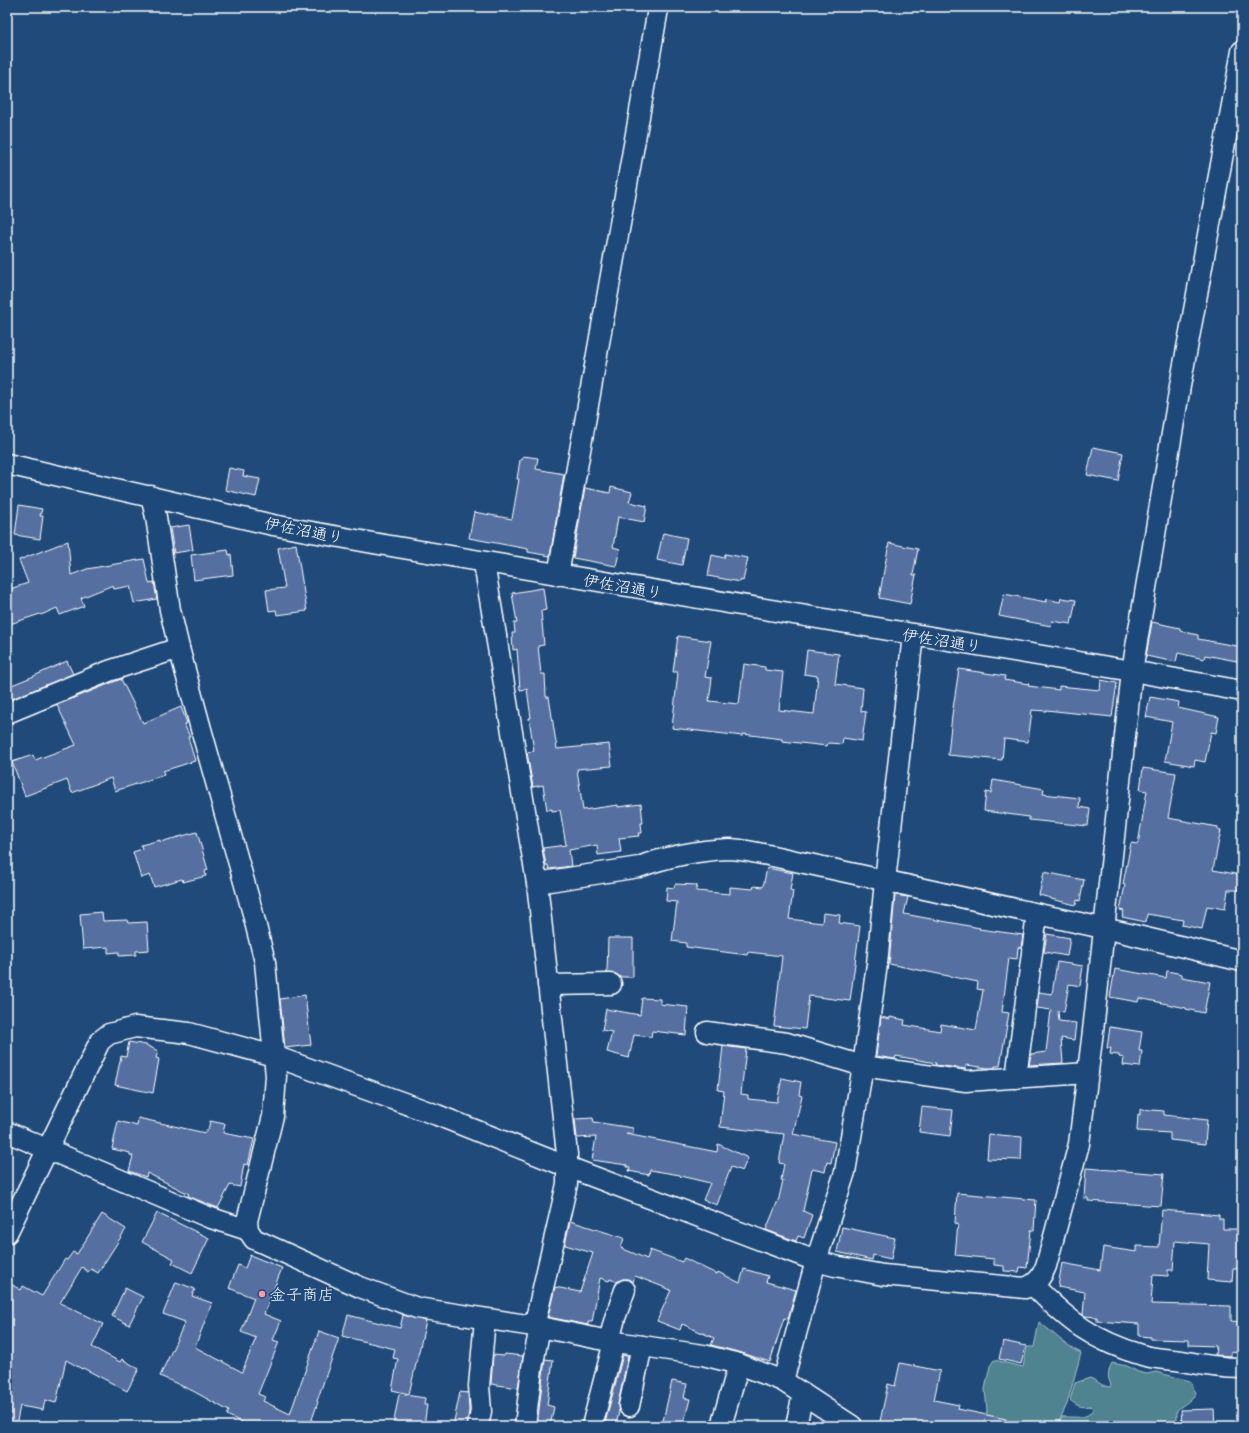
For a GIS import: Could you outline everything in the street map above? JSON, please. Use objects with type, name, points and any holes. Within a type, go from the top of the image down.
[{"type":"street","points":[[558,575],[658,9]]},
{"type":"street","points":[[7,1233],[100,1041],[109,1034],[135,1027],[189,1033],[274,1056],[438,1116],[816,1261],[835,1266],[883,1274],[1025,1288],[1033,1286],[1041,1279],[1046,1266],[1079,1144],[1132,671],[1180,386],[1242,51]]},
{"type":"street","name":"伊佐沼通り","points":[[7,464],[273,525],[484,563],[1132,671],[1242,691]]},
{"type":"street","points":[[151,496],[156,517],[170,610],[265,962],[276,1076],[273,1116],[246,1221],[248,1230],[254,1239],[360,1287],[417,1308],[537,1327],[611,1342],[703,1355],[739,1364],[783,1381],[852,1426]]},
{"type":"street","points":[[484,563],[537,883],[568,1167],[567,1184],[537,1327],[524,1426]]},
{"type":"street","points":[[783,1381],[816,1261],[845,1172],[863,1066],[877,964],[913,635]]},
{"type":"street","points":[[7,713],[110,670],[180,648]]},
{"type":"street","points":[[537,883],[639,867],[653,861],[698,852],[730,849],[768,855],[1104,928],[1242,961]]},
{"type":"street","points":[[1016,1078],[1037,914]]},
{"type":"street","points":[[548,984],[611,984]]},
{"type":"street","points":[[707,1032],[787,1043],[863,1066],[966,1081],[1088,1073]]},
{"type":"street","points":[[7,1132],[208,1217],[248,1230]]},
{"type":"street","points":[[1033,1286],[1072,1322],[1111,1344],[1144,1355],[1225,1368],[1242,1368]]},
{"type":"street","points":[[592,1426],[615,1318],[625,1290]]},
{"type":"street","points":[[478,1426],[481,1411],[479,1386],[485,1319]]},
{"type":"street","points":[[629,1406],[642,1346]]},
{"type":"street","points":[[721,1426],[739,1364]]},
{"type":"street","points":[[796,1426],[803,1394]]},
{"type":"green space","points":[[1039,1322],[1064,1342],[1081,1353],[1067,1404],[1057,1426],[984,1426],[987,1410],[985,1389],[990,1366],[994,1360],[1023,1367],[1027,1347],[1034,1347]]},
{"type":"green space","points":[[1112,1363],[1127,1366],[1138,1372],[1147,1374],[1156,1372],[1190,1381],[1196,1393],[1190,1400],[1177,1410],[1177,1426],[1058,1426],[1062,1417],[1083,1417],[1090,1413],[1093,1409],[1090,1406],[1079,1406],[1070,1400],[1075,1383],[1090,1378],[1104,1386],[1110,1387],[1111,1385],[1108,1374]]},
{"type":"building","points":[[1093,447],[1123,453],[1118,481],[1087,475]]},
{"type":"building","points":[[523,456],[538,458],[536,469],[564,474],[550,556],[528,552],[528,549],[469,538],[474,512],[512,519],[519,479],[517,479],[520,460],[522,460]]},
{"type":"building","points":[[229,468],[244,471],[243,476],[260,479],[256,497],[225,490]]},
{"type":"building","points":[[611,487],[632,492],[629,502],[647,506],[644,522],[618,517],[613,547],[620,549],[616,566],[573,558],[585,488],[610,493]]},
{"type":"building","points":[[19,505],[42,509],[40,516],[43,516],[40,539],[15,535]]},
{"type":"building","points":[[189,525],[193,550],[174,553],[170,528]]},
{"type":"building","points":[[663,533],[687,538],[682,565],[657,560]]},
{"type":"building","points":[[68,541],[71,575],[87,569],[144,559],[149,583],[154,582],[157,599],[134,603],[130,586],[114,589],[113,585],[81,598],[84,606],[60,615],[57,608],[41,615],[40,614],[7,625],[7,590],[28,583],[19,560]]},
{"type":"building","points":[[889,543],[918,549],[913,575],[916,575],[910,604],[879,598]]},
{"type":"building","points":[[296,544],[307,611],[277,615],[276,610],[269,611],[266,590],[285,588],[278,548]]},
{"type":"building","points":[[228,550],[229,555],[231,554],[233,575],[194,580],[191,555]]},
{"type":"building","points":[[725,554],[748,558],[743,581],[741,580],[740,582],[708,576],[712,555],[724,558]]},
{"type":"building","points":[[543,588],[546,610],[541,611],[544,645],[538,646],[541,674],[545,674],[546,697],[549,697],[557,749],[609,744],[612,766],[577,769],[583,810],[618,805],[618,807],[641,804],[643,823],[641,823],[642,833],[638,833],[639,836],[619,838],[621,852],[598,855],[597,845],[569,850],[571,866],[549,869],[548,865],[546,865],[543,848],[566,845],[560,810],[547,810],[543,785],[533,787],[527,753],[534,751],[529,718],[531,718],[527,689],[520,690],[517,649],[513,650],[512,633],[515,633],[514,623],[517,623],[512,593]]},
{"type":"building","points":[[1004,594],[1046,602],[1047,599],[1060,602],[1061,598],[1076,600],[1071,624],[1052,621],[1051,626],[999,616]]},
{"type":"building","points":[[1152,622],[1180,628],[1180,631],[1198,635],[1198,639],[1242,647],[1242,662],[1205,655],[1204,659],[1178,653],[1176,662],[1146,656]]},
{"type":"building","points":[[678,636],[711,641],[705,677],[712,678],[709,701],[739,704],[744,664],[765,667],[765,670],[783,672],[779,710],[814,714],[818,676],[804,674],[807,650],[839,654],[835,684],[863,688],[861,711],[866,712],[862,741],[843,738],[842,744],[828,743],[827,746],[782,741],[782,739],[743,734],[743,736],[672,728],[678,672],[673,672]]},
{"type":"building","points":[[67,661],[73,674],[7,701],[7,687]]},
{"type":"building","points":[[959,669],[1005,676],[1004,680],[1029,684],[1028,686],[1059,690],[1059,686],[1100,690],[1101,680],[1117,683],[1112,717],[1046,710],[1032,710],[1028,742],[1004,739],[1002,760],[948,755]]},
{"type":"building","points":[[121,679],[143,723],[181,707],[187,723],[184,724],[190,737],[188,737],[195,761],[163,771],[164,775],[115,791],[111,778],[72,793],[67,780],[25,796],[12,762],[33,755],[35,760],[76,745],[57,705]]},
{"type":"building","points":[[1150,697],[1179,702],[1178,708],[1219,717],[1216,733],[1211,732],[1205,762],[1195,760],[1194,766],[1165,761],[1172,722],[1146,717]]},
{"type":"building","points":[[1143,768],[1176,773],[1168,818],[1218,827],[1218,830],[1221,830],[1213,870],[1241,875],[1238,890],[1228,890],[1225,909],[1207,906],[1202,929],[1182,925],[1183,920],[1147,914],[1146,922],[1122,917],[1124,911],[1120,910],[1125,885],[1123,884],[1131,843],[1138,844],[1147,791],[1140,790]]},
{"type":"building","points":[[993,780],[1044,789],[1043,794],[1080,798],[1079,807],[1090,809],[1088,826],[1029,820],[1029,817],[984,811],[986,792],[991,793]]},
{"type":"building","points":[[197,832],[208,870],[205,871],[206,876],[183,882],[182,879],[154,887],[150,875],[141,878],[133,852],[142,849],[141,845],[160,840],[160,842]]},
{"type":"building","points":[[767,868],[793,873],[790,890],[793,891],[789,919],[822,923],[823,913],[840,915],[839,923],[860,926],[850,1001],[809,996],[805,1029],[774,1026],[782,956],[748,952],[747,955],[686,947],[686,943],[672,941],[677,902],[666,901],[667,887],[674,888],[675,884],[697,885],[696,891],[730,894],[730,887],[753,889],[754,886],[763,887]]},
{"type":"building","points":[[1044,872],[1084,880],[1080,901],[1077,900],[1076,905],[1039,895]]},
{"type":"building","points":[[895,895],[908,897],[904,914],[980,928],[979,929],[1023,935],[1021,948],[1018,947],[1017,959],[1009,958],[1002,1012],[1009,1013],[1000,1066],[988,1068],[966,1065],[966,1069],[935,1065],[936,1063],[896,1056],[895,1059],[876,1056],[881,1017],[905,1020],[904,1025],[940,1031],[941,1024],[976,1030],[983,990],[977,989],[978,982],[889,964]]},
{"type":"building","points":[[102,912],[103,921],[127,920],[128,923],[147,922],[149,950],[136,951],[136,955],[119,956],[119,952],[108,953],[108,947],[83,949],[80,914]]},
{"type":"building","points":[[1047,934],[1070,938],[1067,956],[1044,952]]},
{"type":"building","points":[[608,938],[633,938],[633,977],[620,977],[616,974],[607,973]]},
{"type":"building","points":[[1057,962],[1083,966],[1080,986],[1069,984],[1064,1012],[1058,1011],[1059,1021],[1076,1023],[1074,1040],[1061,1038],[1063,1063],[1029,1065],[1031,1054],[1046,1052],[1051,1010],[1037,1008],[1039,992],[1052,994]]},
{"type":"building","points":[[1115,969],[1166,978],[1167,971],[1182,974],[1182,977],[1210,982],[1204,1013],[1139,998],[1138,1002],[1110,997]]},
{"type":"building","points":[[305,995],[311,1045],[285,1048],[280,999]]},
{"type":"building","points":[[642,998],[660,999],[660,1004],[688,1007],[686,1035],[652,1031],[651,1037],[634,1035],[629,1058],[607,1052],[612,1032],[602,1030],[606,1009],[640,1015]]},
{"type":"building","points":[[1110,1027],[1142,1032],[1139,1051],[1142,1051],[1140,1067],[1123,1065],[1124,1058],[1119,1057],[1119,1055],[1110,1054],[1111,1048],[1107,1048]]},
{"type":"building","points":[[129,1042],[146,1045],[158,1051],[156,1058],[159,1059],[153,1093],[115,1085],[121,1056],[126,1057]]},
{"type":"building","points":[[723,1046],[746,1049],[741,1094],[748,1095],[748,1099],[777,1102],[782,1078],[801,1082],[799,1095],[802,1096],[793,1134],[835,1142],[831,1163],[827,1162],[825,1172],[812,1169],[803,1211],[812,1215],[804,1238],[798,1236],[796,1241],[766,1230],[779,1198],[783,1180],[781,1180],[784,1164],[779,1163],[784,1134],[720,1127],[724,1091],[718,1090]]},
{"type":"building","points":[[922,1107],[953,1110],[950,1136],[919,1132]]},
{"type":"building","points":[[1140,1109],[1164,1111],[1164,1115],[1207,1120],[1205,1144],[1170,1140],[1170,1133],[1137,1131],[1138,1114],[1140,1115]]},
{"type":"building","points":[[138,1118],[205,1133],[206,1130],[208,1130],[210,1121],[225,1124],[223,1133],[254,1139],[248,1165],[244,1164],[240,1187],[230,1185],[218,1208],[188,1196],[189,1194],[147,1173],[146,1177],[129,1171],[133,1156],[130,1155],[130,1153],[112,1149],[118,1121],[137,1126]]},
{"type":"building","points":[[593,1118],[594,1122],[633,1128],[633,1134],[626,1134],[717,1152],[718,1144],[748,1158],[742,1171],[731,1167],[717,1205],[703,1200],[710,1183],[680,1175],[650,1170],[649,1175],[629,1171],[630,1167],[627,1167],[627,1165],[592,1160],[596,1137],[577,1138],[575,1119]]},
{"type":"building","points":[[989,1134],[1022,1137],[1021,1160],[987,1159]]},
{"type":"building","points":[[1086,1168],[1164,1174],[1161,1206],[1088,1201],[1088,1198],[1084,1198]]},
{"type":"building","points":[[957,1193],[1036,1200],[1034,1230],[1031,1230],[1027,1268],[1020,1267],[1019,1272],[1004,1271],[1004,1266],[994,1265],[994,1259],[955,1255],[958,1224],[955,1223]]},
{"type":"building","points":[[1162,1210],[1219,1215],[1219,1219],[1223,1219],[1223,1229],[1241,1229],[1242,1268],[1233,1268],[1232,1282],[1207,1280],[1209,1244],[1175,1241],[1173,1270],[1168,1270],[1168,1276],[1153,1275],[1151,1304],[1231,1306],[1231,1321],[1242,1322],[1242,1353],[1231,1351],[1231,1356],[1215,1355],[1216,1346],[1189,1345],[1189,1340],[1150,1339],[1150,1337],[1139,1336],[1139,1324],[1097,1321],[1097,1317],[1085,1316],[1083,1314],[1085,1292],[1058,1287],[1062,1263],[1100,1270],[1103,1247],[1137,1252],[1137,1246],[1159,1247]]},
{"type":"building","points":[[157,1213],[209,1238],[192,1273],[172,1263],[174,1259],[142,1242]]},
{"type":"building","points":[[102,1214],[126,1229],[98,1273],[91,1269],[88,1272],[82,1267],[60,1303],[103,1324],[92,1347],[120,1362],[122,1359],[139,1369],[127,1391],[66,1360],[56,1403],[45,1400],[43,1410],[20,1406],[16,1426],[7,1426],[7,1282],[21,1290],[23,1286],[42,1296],[65,1259],[67,1260],[73,1252],[77,1254]]},
{"type":"building","points":[[570,1221],[624,1238],[621,1248],[647,1259],[650,1250],[682,1262],[684,1258],[740,1283],[744,1269],[768,1276],[766,1282],[796,1290],[788,1319],[784,1318],[770,1362],[711,1345],[714,1338],[682,1324],[680,1330],[657,1321],[671,1290],[635,1276],[633,1282],[628,1279],[623,1279],[617,1282],[610,1279],[609,1281],[600,1278],[592,1322],[588,1322],[588,1325],[548,1317],[555,1287],[580,1292],[593,1253],[565,1245]]},
{"type":"building","points":[[842,1227],[895,1238],[891,1259],[873,1255],[872,1260],[837,1252]]},
{"type":"building","points":[[250,1255],[282,1268],[264,1314],[281,1321],[273,1340],[279,1342],[258,1394],[265,1397],[263,1401],[290,1414],[319,1331],[339,1338],[317,1401],[318,1402],[310,1425],[312,1426],[249,1426],[227,1415],[229,1411],[193,1391],[160,1376],[185,1322],[163,1314],[176,1282],[195,1289],[192,1296],[212,1303],[195,1347],[242,1372],[256,1338],[241,1332],[254,1298],[229,1288],[238,1265],[245,1268]]},
{"type":"building","points":[[125,1288],[143,1297],[129,1325],[112,1316]]},
{"type":"building","points":[[348,1315],[400,1328],[403,1315],[426,1321],[409,1394],[392,1390],[398,1359],[393,1358],[395,1349],[342,1336]]},
{"type":"building","points":[[1003,1341],[1026,1346],[1021,1364],[999,1359]]},
{"type":"building","points":[[505,1354],[523,1356],[518,1388],[491,1384],[493,1355],[504,1356]]},
{"type":"building","points":[[623,1355],[628,1356],[618,1404],[619,1412],[616,1425],[605,1423]]},
{"type":"building","points":[[545,1359],[553,1360],[547,1405],[554,1407],[550,1426],[537,1426]]},
{"type":"building","points":[[900,1363],[940,1371],[934,1400],[959,1405],[958,1409],[1006,1419],[1005,1426],[879,1426],[888,1384],[895,1386]]},
{"type":"building","points":[[672,1381],[687,1384],[684,1398],[690,1399],[683,1426],[663,1421]]},
{"type":"building","points":[[460,1392],[468,1393],[469,1410],[467,1426],[453,1426]]},
{"type":"building","points":[[399,1394],[425,1398],[424,1405],[427,1405],[424,1426],[393,1426]]},
{"type":"building","points":[[1214,1409],[1215,1426],[1182,1426],[1181,1410]]},
{"type":"place","name":"金子商店","points":[[262,1294]]}]
